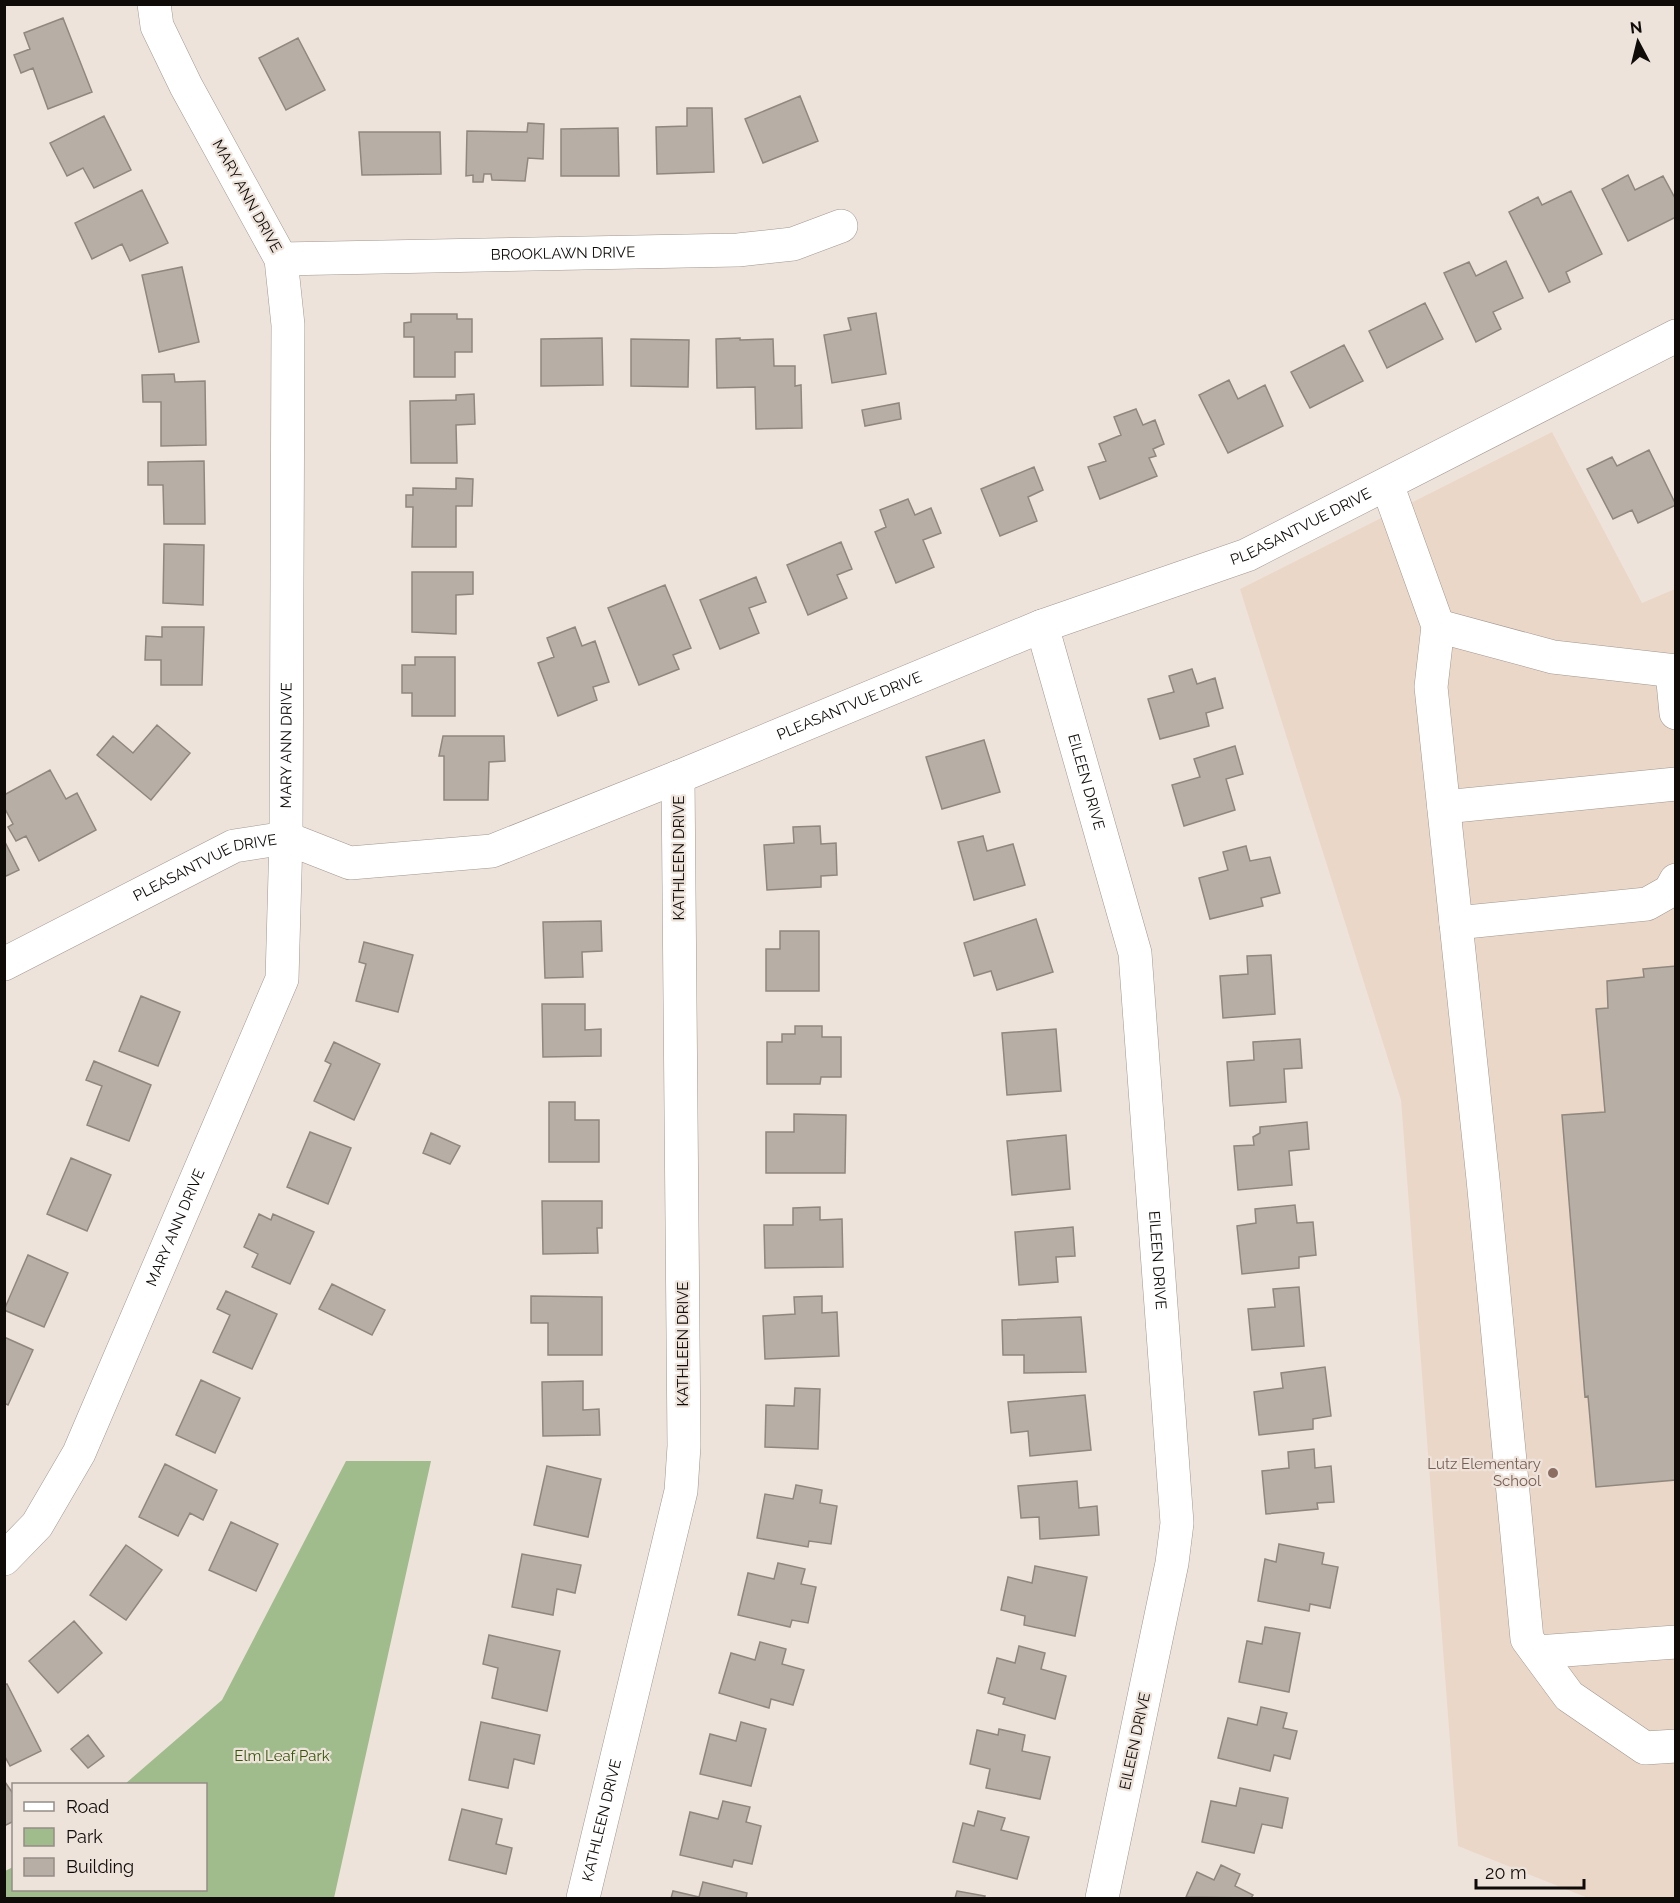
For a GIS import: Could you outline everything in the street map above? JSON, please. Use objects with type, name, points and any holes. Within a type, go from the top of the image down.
[{"type":"street","name":"MARY ANN DRIVE","points":[[4,1559],[37,1525],[79,1453],[282,979],[286,838],[288,325],[281,260],[186,86],[157,26],[154,4]]},
{"type":"street","name":"BROOKLAWN DRIVE","points":[[281,260],[738,250],[794,244],[841,226]]},
{"type":"street","name":"PLEASANTVUE DRIVE","points":[[4,964],[234,846],[286,838],[350,863],[492,851],[678,777],[1042,626],[1247,555],[1676,336]]},
{"type":"street","points":[[1387,484],[1438,626],[1431,687],[1527,1639],[1569,1696],[1645,1748],[1676,1746]]},
{"type":"street","name":"EILEEN DRIVE","points":[[1042,626],[1135,953],[1178,1522],[1172,1563],[1102,1899]]},
{"type":"street","points":[[1438,626],[1553,657],[1674,671],[1676,714]]},
{"type":"street","name":"KATHLEEN DRIVE","points":[[583,1899],[681,1491],[684,1434],[678,777]]},
{"type":"street","points":[[1444,807],[1676,784]]},
{"type":"street","points":[[1456,923],[1647,904],[1670,891],[1676,880]]},
{"type":"street","points":[[1538,1652],[1676,1642]]},
{"type":"shaded area","name":"Lutz Elementary School","points":[[1552,432],[1642,603],[1675,589],[1675,1898],[1588,1898],[1458,1846],[1401,1100],[1240,589]]},
{"type":"green space","name":"Elm Leaf Park","points":[[346,1461],[431,1461],[334,1898],[5,1898],[5,1871],[12,1868],[12,1891],[207,1891],[207,1783],[126,1783],[222,1700]]},
{"type":"building","points":[[63,18],[92,92],[48,109],[33,68],[21,73],[14,55],[30,49],[24,33]]},
{"type":"building","points":[[298,38],[325,90],[286,110],[259,58]]},
{"type":"building","points":[[800,96],[818,141],[763,163],[745,119]]},
{"type":"building","points":[[687,108],[712,108],[714,172],[657,174],[656,127],[687,126]]},
{"type":"building","points":[[104,116],[131,170],[94,188],[83,168],[67,176],[50,143]]},
{"type":"building","points":[[528,123],[544,124],[543,159],[528,158],[525,181],[492,180],[491,174],[484,174],[483,182],[473,182],[473,175],[466,176],[467,131],[527,132]]},
{"type":"building","points":[[618,128],[619,176],[561,176],[561,129]]},
{"type":"building","points":[[359,132],[440,132],[441,174],[362,175]]},
{"type":"building","points":[[1628,175],[1635,190],[1663,176],[1676,200],[1676,217],[1628,241],[1602,189]]},
{"type":"building","points":[[142,190],[168,243],[130,261],[122,244],[92,259],[75,223]]},
{"type":"building","points":[[1571,191],[1602,254],[1566,272],[1570,282],[1549,292],[1509,212],[1538,197],[1542,205]]},
{"type":"building","points":[[1506,261],[1523,298],[1493,312],[1501,329],[1476,342],[1444,273],[1469,262],[1476,276]]},
{"type":"building","points":[[182,267],[199,342],[159,352],[142,275]]},
{"type":"building","points":[[1425,303],[1443,339],[1387,368],[1369,331]]},
{"type":"building","points":[[876,313],[886,374],[832,383],[824,335],[851,330],[848,318]]},
{"type":"building","points":[[411,314],[457,314],[457,319],[472,319],[472,352],[455,352],[455,377],[414,377],[414,337],[404,337],[404,323],[411,322]]},
{"type":"building","points":[[602,338],[603,385],[541,386],[541,339]]},
{"type":"building","points":[[740,338],[740,340],[773,339],[774,366],[795,366],[795,386],[801,385],[802,428],[756,429],[755,387],[717,388],[716,339]]},
{"type":"building","points":[[631,339],[689,340],[688,387],[631,386]]},
{"type":"building","points":[[1344,345],[1363,381],[1310,408],[1291,372]]},
{"type":"building","points":[[174,374],[175,382],[205,381],[206,445],[161,446],[161,402],[143,402],[142,375]]},
{"type":"building","points":[[1229,380],[1238,399],[1265,385],[1283,426],[1228,453],[1199,395]]},
{"type":"building","points":[[474,394],[475,424],[456,425],[457,463],[411,463],[410,401],[456,400],[456,395]]},
{"type":"building","points":[[899,403],[901,419],[865,426],[862,410]]},
{"type":"building","points":[[1136,409],[1143,425],[1155,420],[1164,444],[1153,449],[1156,456],[1149,458],[1157,476],[1100,499],[1088,467],[1106,461],[1099,444],[1121,435],[1114,417]]},
{"type":"building","points":[[1649,450],[1676,505],[1638,523],[1632,510],[1613,519],[1587,469],[1612,457],[1617,466]]},
{"type":"building","points":[[204,461],[205,524],[164,524],[163,485],[148,485],[148,462]]},
{"type":"building","points":[[1034,467],[1043,490],[1028,497],[1037,521],[1000,536],[981,489]]},
{"type":"building","points":[[456,478],[473,479],[472,506],[456,506],[456,547],[412,547],[413,507],[406,507],[406,495],[413,495],[413,488],[456,489]]},
{"type":"building","points":[[908,499],[915,515],[931,508],[941,533],[923,540],[934,567],[896,583],[875,532],[886,527],[880,510]]},
{"type":"building","points":[[841,542],[852,569],[837,575],[847,598],[808,615],[787,565]]},
{"type":"building","points":[[164,544],[204,545],[203,605],[163,603]]},
{"type":"building","points":[[412,572],[473,572],[473,594],[456,595],[456,634],[412,632]]},
{"type":"building","points":[[756,577],[766,602],[749,608],[759,633],[720,649],[700,600]]},
{"type":"building","points":[[665,585],[691,648],[673,655],[679,669],[639,685],[608,608]]},
{"type":"building","points":[[162,627],[204,627],[202,685],[161,685],[161,660],[145,660],[146,636],[162,637]]},
{"type":"building","points":[[575,627],[582,646],[595,641],[609,682],[593,687],[597,700],[558,716],[538,663],[554,657],[547,638]]},
{"type":"building","points":[[415,657],[455,657],[455,716],[412,716],[412,693],[402,693],[402,665],[415,665]]},
{"type":"building","points":[[1192,669],[1197,684],[1215,678],[1223,708],[1206,713],[1209,726],[1160,739],[1148,699],[1174,692],[1169,676]]},
{"type":"building","points":[[157,725],[190,753],[151,800],[97,755],[113,736],[133,753]]},
{"type":"building","points":[[443,736],[504,736],[505,761],[489,762],[488,800],[444,800],[444,756],[439,756]]},
{"type":"building","points":[[984,740],[1000,792],[942,809],[926,757]]},
{"type":"building","points":[[1235,746],[1243,774],[1226,779],[1235,810],[1184,826],[1172,785],[1200,777],[1194,759]]},
{"type":"building","points":[[50,770],[66,799],[77,793],[96,830],[39,861],[26,836],[16,841],[8,827],[13,824],[4,807],[4,795]]},
{"type":"building","points":[[820,826],[821,844],[836,843],[837,875],[821,876],[821,887],[767,890],[764,845],[794,843],[793,827]]},
{"type":"building","points":[[983,836],[987,851],[1013,844],[1025,885],[974,900],[958,842]]},
{"type":"building","points":[[4,840],[19,870],[4,877]]},
{"type":"building","points":[[1246,846],[1250,861],[1270,857],[1280,893],[1261,898],[1263,906],[1210,919],[1199,878],[1228,870],[1223,852]]},
{"type":"building","points":[[1036,919],[1053,972],[997,990],[991,971],[974,976],[964,943]]},
{"type":"building","points":[[601,921],[602,951],[582,952],[583,977],[545,978],[543,922]]},
{"type":"building","points":[[780,931],[819,931],[819,991],[766,991],[766,949],[780,949]]},
{"type":"building","points":[[364,942],[413,955],[398,1012],[356,1001],[366,964],[359,962]]},
{"type":"building","points":[[1271,955],[1275,1014],[1223,1018],[1220,976],[1248,974],[1247,956]]},
{"type":"building","points":[[1676,966],[1676,1480],[1596,1487],[1588,1396],[1585,1397],[1562,1115],[1605,1112],[1596,1009],[1608,1008],[1607,981],[1644,977],[1643,969]]},
{"type":"building","points":[[141,996],[180,1012],[158,1066],[119,1051]]},
{"type":"building","points":[[542,1004],[585,1004],[585,1030],[601,1029],[601,1056],[543,1057]]},
{"type":"building","points":[[795,1026],[822,1026],[822,1037],[841,1037],[841,1077],[821,1077],[820,1084],[767,1084],[767,1042],[782,1042],[782,1034],[795,1034]]},
{"type":"building","points":[[1056,1029],[1061,1091],[1007,1095],[1002,1033]]},
{"type":"building","points":[[1300,1039],[1302,1068],[1284,1069],[1286,1102],[1230,1106],[1227,1062],[1254,1060],[1253,1042]]},
{"type":"building","points":[[334,1042],[380,1064],[354,1120],[314,1101],[331,1064],[325,1061]]},
{"type":"building","points":[[94,1061],[151,1085],[129,1141],[87,1125],[102,1086],[86,1080]]},
{"type":"building","points":[[549,1102],[575,1102],[575,1120],[599,1120],[599,1162],[549,1162]]},
{"type":"building","points":[[794,1114],[846,1115],[845,1173],[766,1173],[766,1132],[794,1132]]},
{"type":"building","points":[[1307,1122],[1309,1149],[1289,1151],[1292,1185],[1238,1190],[1234,1146],[1254,1145],[1253,1137],[1260,1133],[1260,1127]]},
{"type":"building","points":[[310,1132],[351,1148],[328,1204],[287,1187]]},
{"type":"building","points":[[431,1133],[460,1146],[450,1164],[423,1153]]},
{"type":"building","points":[[1066,1135],[1070,1189],[1012,1195],[1007,1141]]},
{"type":"building","points":[[71,1158],[111,1175],[87,1231],[47,1214]]},
{"type":"building","points":[[542,1201],[602,1201],[602,1228],[597,1228],[598,1253],[543,1254]]},
{"type":"building","points":[[1295,1205],[1297,1223],[1313,1222],[1316,1255],[1299,1257],[1299,1268],[1242,1274],[1237,1226],[1256,1223],[1255,1209]]},
{"type":"building","points":[[820,1207],[820,1220],[842,1219],[843,1267],[765,1268],[764,1225],[793,1225],[793,1208]]},
{"type":"building","points":[[259,1214],[271,1220],[273,1214],[314,1232],[290,1284],[252,1267],[258,1254],[244,1247]]},
{"type":"building","points":[[1073,1227],[1075,1256],[1056,1257],[1058,1282],[1019,1285],[1015,1232]]},
{"type":"building","points":[[28,1255],[68,1273],[44,1327],[4,1310]]},
{"type":"building","points":[[332,1284],[385,1310],[372,1335],[319,1309]]},
{"type":"building","points":[[1299,1287],[1304,1346],[1252,1350],[1248,1309],[1275,1307],[1273,1289]]},
{"type":"building","points":[[226,1291],[277,1314],[252,1369],[213,1352],[230,1315],[217,1309]]},
{"type":"building","points":[[531,1296],[602,1297],[602,1355],[548,1355],[548,1323],[531,1323]]},
{"type":"building","points":[[822,1296],[822,1313],[837,1312],[839,1356],[765,1359],[763,1316],[795,1314],[794,1297]]},
{"type":"building","points":[[1081,1317],[1086,1372],[1024,1373],[1024,1355],[1003,1355],[1002,1320]]},
{"type":"building","points":[[4,1337],[33,1350],[8,1405],[4,1403]]},
{"type":"building","points":[[1325,1367],[1331,1416],[1313,1419],[1313,1429],[1259,1435],[1254,1392],[1283,1388],[1281,1373]]},
{"type":"building","points":[[201,1380],[240,1398],[215,1453],[176,1435]]},
{"type":"building","points":[[583,1381],[583,1410],[599,1409],[600,1435],[543,1436],[542,1382]]},
{"type":"building","points":[[795,1388],[820,1389],[818,1449],[765,1447],[766,1405],[794,1406]]},
{"type":"building","points":[[1085,1395],[1091,1450],[1030,1456],[1028,1431],[1011,1433],[1008,1402]]},
{"type":"building","points":[[1314,1449],[1315,1468],[1331,1466],[1334,1502],[1317,1503],[1318,1509],[1266,1514],[1262,1471],[1289,1468],[1288,1452]]},
{"type":"building","points":[[165,1464],[217,1490],[203,1520],[190,1513],[178,1536],[139,1517]]},
{"type":"building","points":[[547,1466],[601,1479],[588,1537],[534,1525]]},
{"type":"building","points":[[1077,1481],[1079,1508],[1097,1506],[1099,1535],[1040,1539],[1039,1517],[1021,1518],[1018,1486]]},
{"type":"building","points":[[796,1485],[822,1490],[820,1503],[837,1506],[831,1544],[809,1541],[808,1547],[757,1538],[765,1494],[793,1499]]},
{"type":"building","points":[[231,1522],[278,1544],[256,1591],[209,1570]]},
{"type":"building","points":[[1279,1544],[1324,1553],[1322,1564],[1338,1567],[1330,1608],[1310,1604],[1309,1611],[1258,1601],[1265,1559],[1276,1562]]},
{"type":"building","points":[[126,1545],[162,1570],[126,1620],[90,1595]]},
{"type":"building","points":[[522,1554],[581,1565],[575,1593],[557,1589],[553,1615],[512,1607]]},
{"type":"building","points":[[778,1563],[805,1569],[801,1584],[816,1587],[808,1623],[792,1620],[790,1627],[738,1615],[748,1573],[774,1579]]},
{"type":"building","points":[[1035,1566],[1087,1577],[1075,1636],[1024,1625],[1025,1616],[1001,1610],[1008,1577],[1032,1583]]},
{"type":"building","points":[[74,1621],[102,1653],[58,1693],[29,1661]]},
{"type":"building","points":[[1265,1627],[1300,1633],[1289,1692],[1239,1682],[1247,1641],[1262,1644]]},
{"type":"building","points":[[489,1635],[560,1651],[547,1711],[492,1698],[498,1668],[483,1664]]},
{"type":"building","points":[[760,1642],[786,1649],[782,1664],[804,1670],[793,1705],[771,1699],[769,1708],[719,1693],[731,1653],[755,1660]]},
{"type":"building","points":[[1019,1646],[1045,1653],[1041,1669],[1066,1676],[1055,1719],[1003,1704],[1005,1698],[988,1693],[997,1658],[1015,1663]]},
{"type":"building","points":[[7,1684],[41,1751],[10,1766],[4,1755],[4,1685]]},
{"type":"building","points":[[1261,1707],[1287,1713],[1283,1728],[1297,1731],[1290,1759],[1274,1755],[1270,1771],[1218,1758],[1228,1718],[1257,1725]]},
{"type":"building","points":[[481,1722],[540,1735],[534,1764],[514,1759],[508,1788],[469,1780]]},
{"type":"building","points":[[741,1722],[766,1729],[751,1786],[700,1774],[710,1734],[736,1741]]},
{"type":"building","points":[[999,1729],[1025,1735],[1022,1751],[1050,1757],[1040,1799],[986,1788],[990,1769],[970,1764],[977,1730],[998,1735]]},
{"type":"building","points":[[88,1735],[104,1756],[88,1768],[71,1749]]},
{"type":"building","points":[[5,1782],[12,1792],[12,1822],[4,1826]]},
{"type":"building","points":[[1240,1788],[1288,1798],[1282,1828],[1262,1824],[1254,1853],[1202,1842],[1211,1801],[1236,1806]]},
{"type":"building","points":[[723,1801],[750,1807],[746,1822],[761,1826],[752,1864],[734,1860],[732,1867],[680,1855],[690,1812],[718,1819]]},
{"type":"building","points":[[462,1809],[502,1819],[496,1844],[512,1848],[506,1874],[449,1860]]},
{"type":"building","points":[[978,1811],[1005,1818],[1001,1830],[1029,1837],[1017,1879],[953,1862],[963,1823],[974,1826]]},
{"type":"building","points":[[1221,1865],[1240,1874],[1235,1886],[1253,1895],[1251,1898],[1186,1897],[1197,1872],[1214,1880]]},
{"type":"building","points":[[703,1882],[747,1893],[746,1898],[671,1898],[673,1891],[699,1897]]},
{"type":"building","points":[[957,1891],[985,1896],[984,1898],[955,1898]]},
{"type":"place","name":"Lutz Elementary School","points":[[1553,1473]]}]
